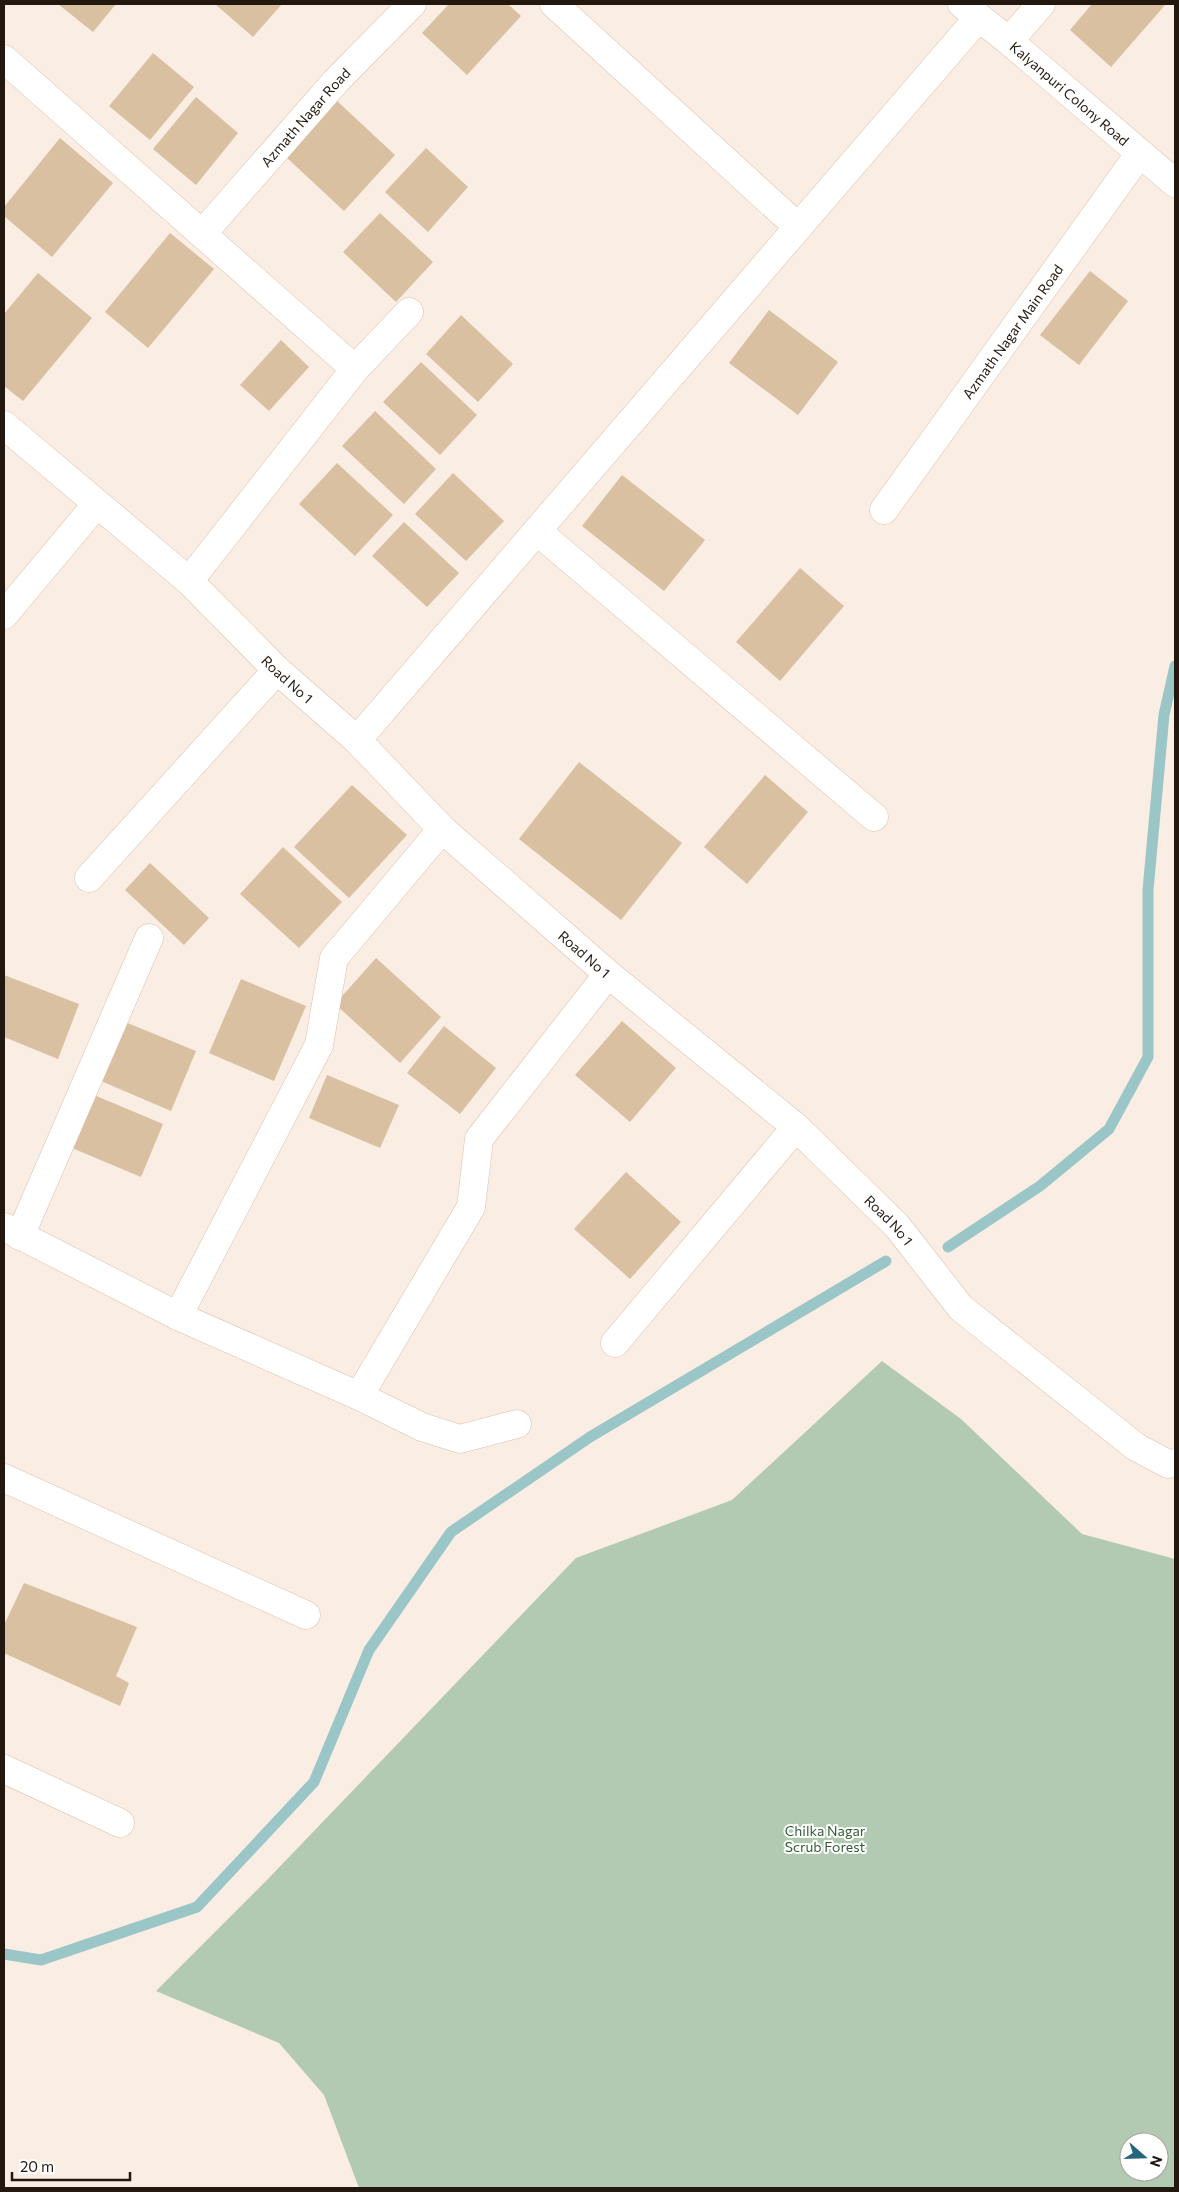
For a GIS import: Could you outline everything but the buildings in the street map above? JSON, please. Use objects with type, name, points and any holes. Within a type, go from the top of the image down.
[{"type":"street","name":"Azmath Nagar Road","points":[[202,234],[336,81],[412,4]]},
{"type":"street","points":[[554,4],[798,227]]},
{"type":"street","points":[[1009,41],[1041,4]]},
{"type":"street","points":[[358,740],[798,227],[970,10]]},
{"type":"street","name":"Kalyanpuri Colony Road","points":[[970,10],[1009,41],[1175,184]]},
{"type":"street","points":[[4,59],[355,369]]},
{"type":"street","name":"Azmath Nagar Main Road","points":[[884,510],[1140,153]]},
{"type":"street","points":[[189,581],[355,369],[409,312]]},
{"type":"street","name":"Road No 1","points":[[4,425],[96,505],[189,581],[277,670],[358,740],[442,829],[608,974],[796,1127],[897,1226],[961,1308],[1136,1447],[1168,1464],[1175,1463]]},
{"type":"street","points":[[4,615],[96,505]]},
{"type":"street","points":[[537,531],[874,816]]},
{"type":"street","points":[[89,878],[277,670]]},
{"type":"street","points":[[178,1316],[319,1045],[334,958],[442,829]]},
{"type":"street","points":[[149,938],[12,1231],[178,1316],[359,1396],[422,1427],[460,1439],[517,1424]]},
{"type":"street","points":[[359,1396],[471,1207],[479,1139],[608,974]]},
{"type":"street","points":[[615,1343],[796,1127]]},
{"type":"street","points":[[4,1478],[306,1615]]},
{"type":"street","points":[[4,1769],[120,1823]]},
{"type":"green space","name":"Chilka Nagar Scrub Forest","points":[[882,1361],[961,1419],[1082,1534],[1175,1559],[1175,2188],[359,2188],[324,2095],[279,2043],[156,1991],[266,1881],[576,1558],[732,1500]]},
{"type":"waterway","points":[[948,1247],[1040,1186],[1109,1129],[1148,1057],[1148,890],[1164,715],[1175,666]]},
{"type":"waterway","points":[[4,1954],[41,1960],[197,1907],[314,1782],[369,1650],[451,1532],[590,1437],[886,1261]]}]
